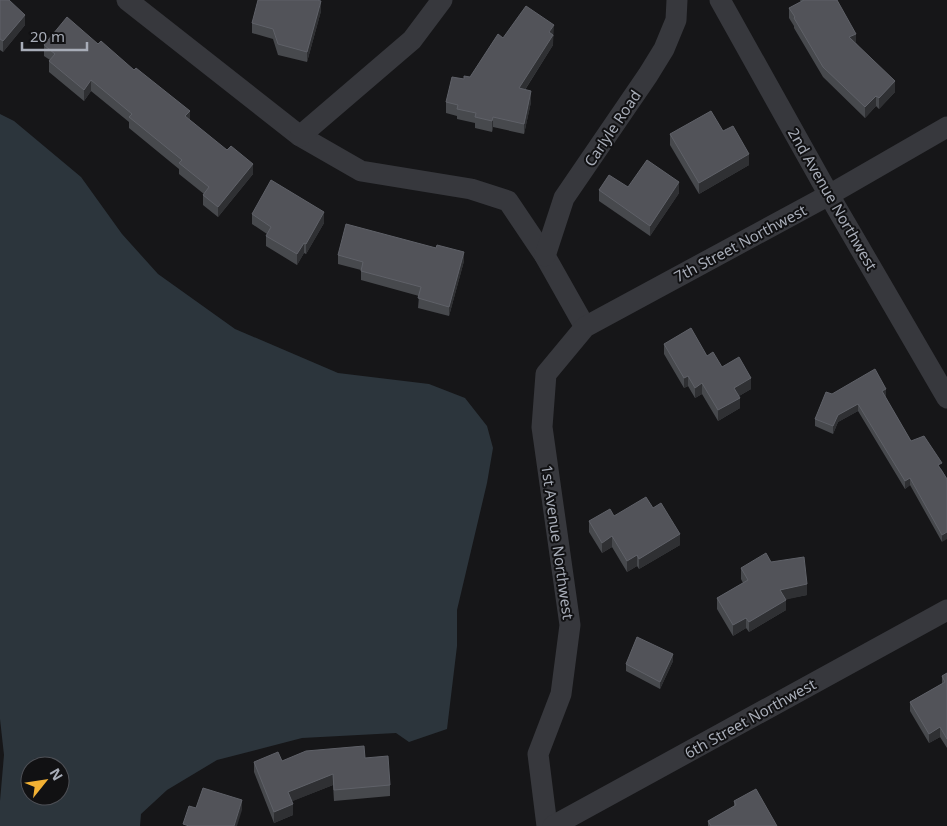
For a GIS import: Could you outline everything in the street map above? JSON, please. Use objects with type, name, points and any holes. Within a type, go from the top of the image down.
[{"type":"street","points":[[127,0],[300,136],[361,171],[471,189],[508,201],[545,256],[585,327]]},
{"type":"street","points":[[300,136],[412,40],[442,0]]},
{"type":"street","name":"Carlyle Road","points":[[545,256],[564,198],[664,49],[676,20],[677,0]]},
{"type":"street","name":"2nd Avenue Northwest","points":[[720,0],[947,398]]},
{"type":"street","name":"7th Street Northwest","points":[[585,327],[829,194],[947,127]]},
{"type":"street","name":"1st Avenue Northwest","points":[[547,826],[538,754],[561,694],[570,624],[542,427],[546,374],[585,327]]},
{"type":"street","name":"6th Street Northwest","points":[[553,826],[947,610]]},
{"type":"shaded area","points":[[0,114],[14,121],[81,177],[122,234],[158,274],[235,329],[338,373],[429,384],[465,398],[487,426],[493,448],[487,483],[457,610],[457,646],[447,729],[409,742],[396,733],[302,738],[217,760],[167,790],[141,814],[140,826],[0,826],[4,755],[0,719]]},
{"type":"building","points":[[0,0],[9,0],[25,15],[3,41],[0,39]]},
{"type":"building","points":[[258,0],[321,1],[307,52],[278,44],[273,29],[252,23]]},
{"type":"building","points":[[804,0],[837,0],[856,34],[849,37],[895,81],[879,98],[876,96],[865,107],[823,67],[789,8]]},
{"type":"building","points":[[526,6],[554,25],[549,32],[553,35],[519,88],[531,91],[524,124],[493,117],[492,121],[475,117],[476,113],[457,109],[458,105],[446,102],[452,77],[464,79],[464,76],[470,77],[498,34],[503,38]]},
{"type":"building","points":[[67,17],[98,44],[101,41],[134,70],[136,68],[190,111],[185,116],[227,150],[231,146],[253,164],[218,207],[203,195],[209,187],[179,163],[182,160],[129,117],[132,114],[91,80],[84,90],[49,61],[55,54],[44,45]]},
{"type":"building","points":[[711,111],[723,131],[733,126],[749,154],[699,183],[670,134]]},
{"type":"building","points":[[647,160],[679,182],[650,226],[599,190],[609,175],[628,187]]},
{"type":"building","points":[[271,180],[324,212],[306,244],[304,243],[297,254],[266,236],[271,227],[252,214]]},
{"type":"building","points":[[346,224],[436,248],[437,245],[464,252],[449,307],[418,298],[421,287],[361,271],[363,262],[338,255]]},
{"type":"building","points":[[691,328],[707,356],[713,352],[722,367],[739,357],[751,378],[734,388],[740,398],[718,410],[702,383],[695,388],[688,376],[684,378],[664,344]]},
{"type":"building","points":[[875,369],[886,389],[882,391],[911,441],[924,436],[942,463],[938,465],[947,479],[947,532],[942,535],[910,478],[905,481],[858,404],[838,415],[833,426],[815,419],[826,392],[832,394]]},
{"type":"building","points":[[646,497],[653,508],[661,503],[680,534],[639,559],[637,555],[627,561],[612,536],[602,543],[589,521],[610,509],[614,516]]},
{"type":"building","points":[[766,553],[771,562],[804,557],[807,584],[780,590],[786,600],[749,622],[746,618],[733,625],[717,598],[748,580],[741,568]]},
{"type":"building","points":[[637,637],[673,654],[660,682],[626,664]]},
{"type":"building","points":[[947,673],[947,739],[940,727],[929,734],[910,702],[945,682],[942,676]]},
{"type":"building","points":[[364,746],[365,758],[388,756],[390,785],[334,790],[333,774],[288,792],[293,804],[274,812],[254,762],[278,752],[282,761],[306,751]]},
{"type":"building","points":[[203,788],[242,800],[234,826],[189,826],[183,824],[189,806],[196,808]]},
{"type":"building","points":[[756,789],[777,826],[711,826],[708,821],[736,805],[734,801]]}]
